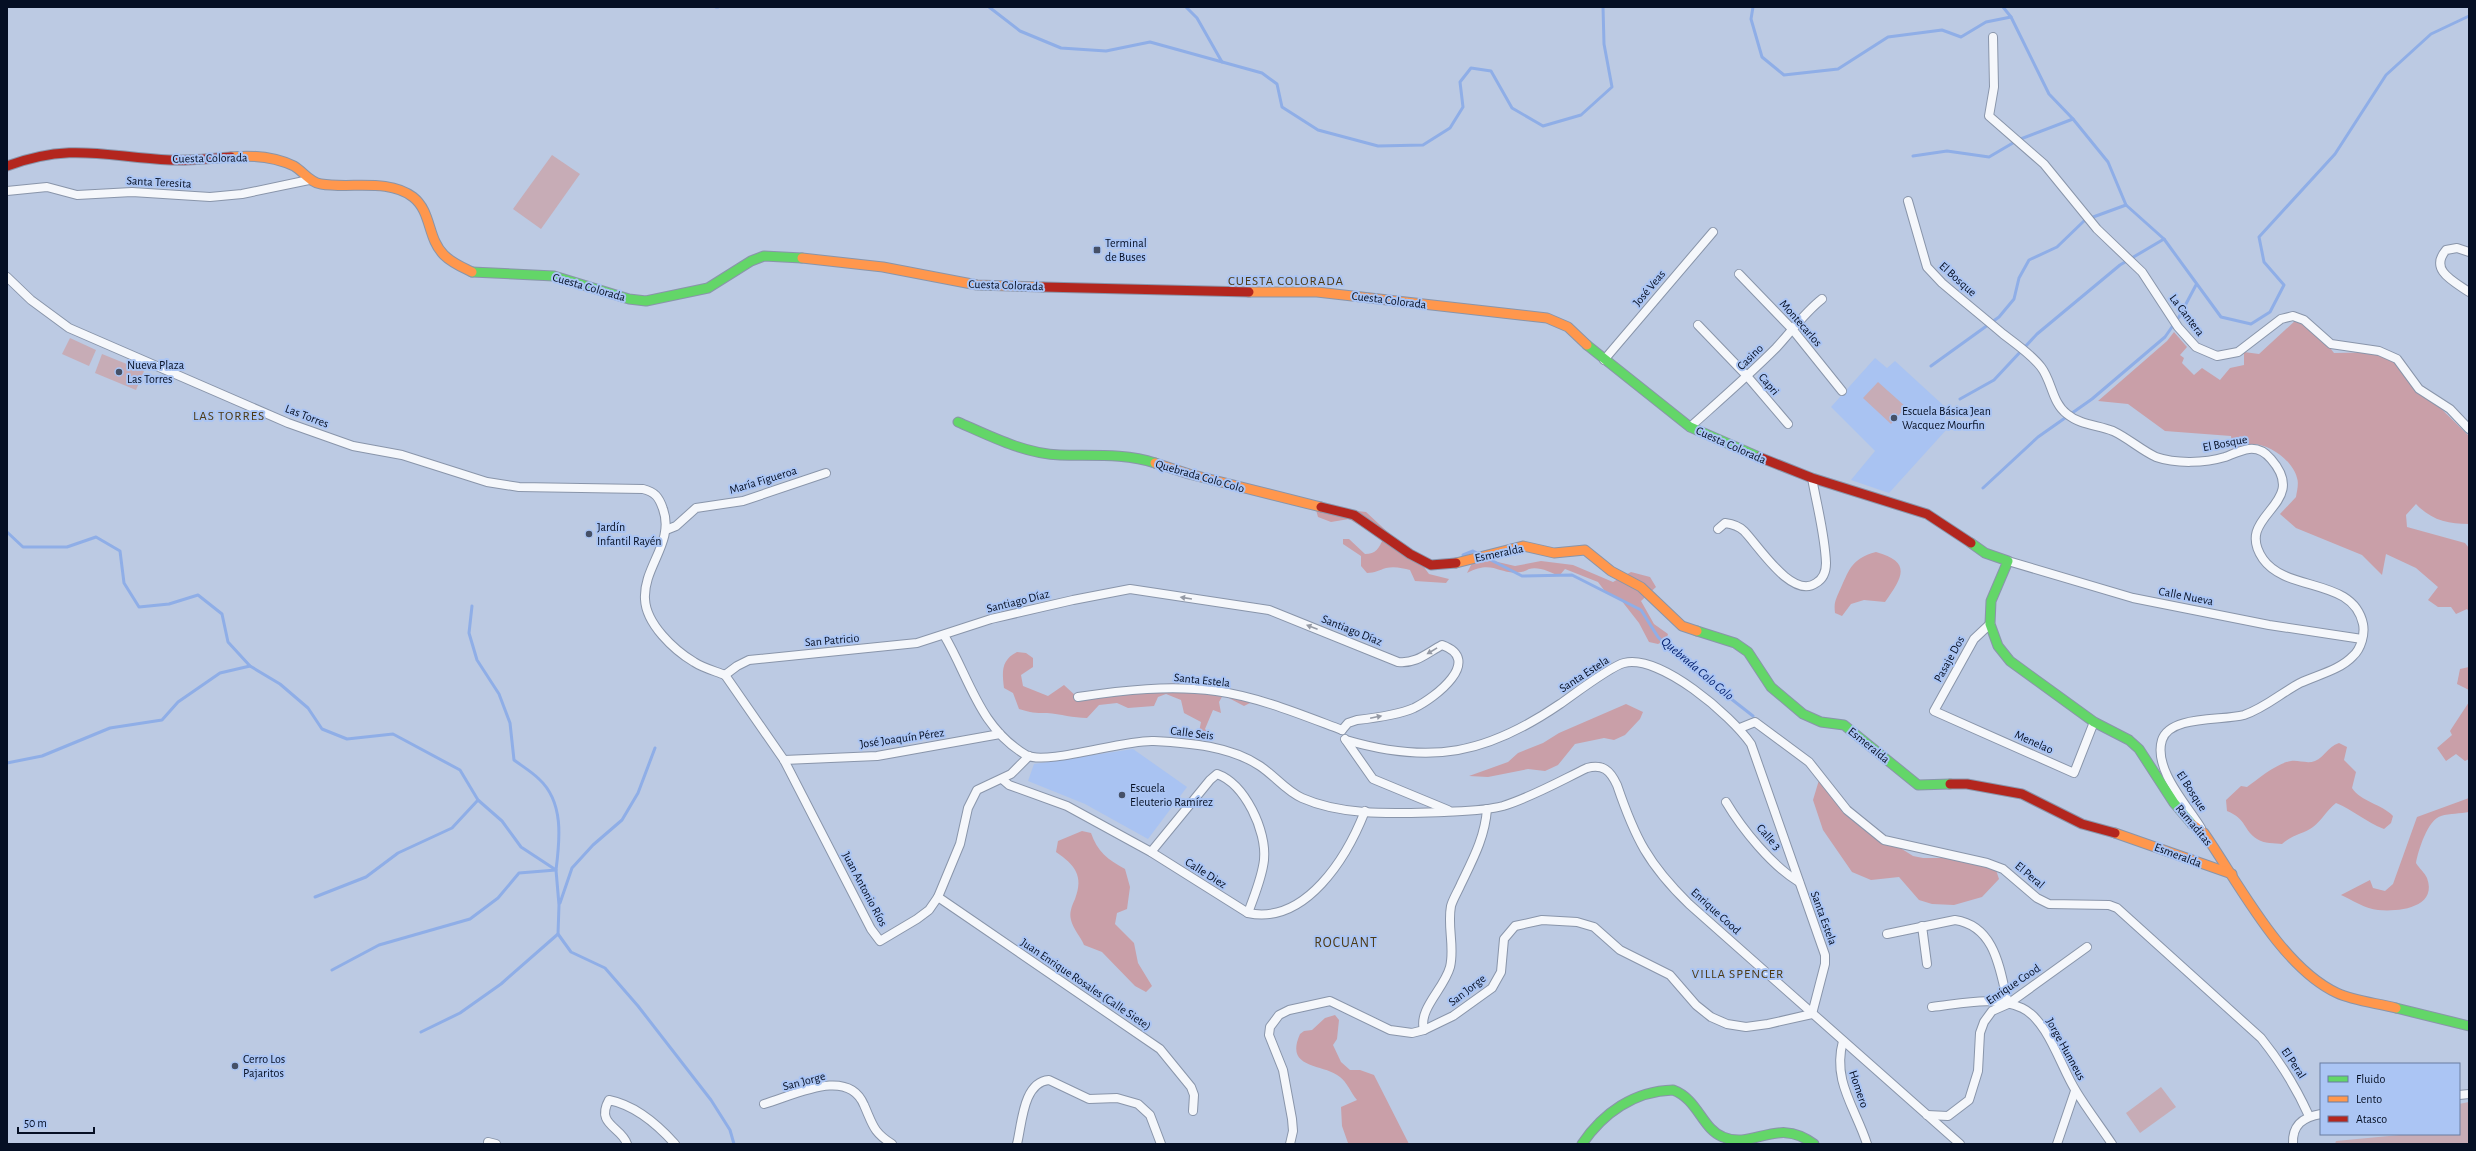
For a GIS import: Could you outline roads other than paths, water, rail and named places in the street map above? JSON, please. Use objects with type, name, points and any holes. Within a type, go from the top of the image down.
[{"type":"street","name":"La Cantera","points":[[1993,37],[1994,87],[1989,116],[2044,164],[2096,229],[2142,272],[2178,327],[2196,347],[2217,356],[2238,352],[2281,319],[2294,316],[2304,320],[2332,344],[2379,351],[2397,359],[2419,389],[2450,409],[2469,429]]},
{"type":"street","name":"Cuesta Colorada","points":[[7,166],[26,158],[58,151],[94,151],[195,160],[244,156],[282,162],[293,167],[309,180],[319,184],[395,189],[413,197],[425,213],[434,241],[440,252],[450,263],[460,268],[472,272],[554,276],[629,299],[646,301],[708,288],[751,261],[764,256],[776,255],[883,267],[947,281],[977,285],[1185,291],[1317,292],[1522,314],[1563,323],[1604,360],[1690,427],[1754,457],[1812,478],[1927,514],[1985,553],[2008,561]]},
{"type":"street","name":"Santa Teresita","points":[[7,191],[47,187],[77,195],[132,192],[210,197],[242,194],[309,180]]},
{"type":"street","name":"El Bosque","points":[[1908,202],[1928,268],[1942,283],[2042,368],[2064,413],[2074,420],[2114,431],[2157,457],[2173,461],[2224,458],[2252,449],[2263,452],[2271,459],[2282,476],[2283,488],[2280,499],[2258,527],[2254,536],[2256,546],[2271,569],[2289,579],[2328,588],[2341,595],[2358,614],[2363,624],[2362,639],[2359,650],[2346,662],[2300,684],[2261,708],[2242,715],[2178,724],[2168,730],[2162,738],[2161,750],[2168,779],[2203,831]]},
{"type":"street","name":"José Veas","points":[[1604,360],[1713,232]]},
{"type":"street","points":[[2469,252],[2457,248],[2446,250],[2440,257],[2440,263],[2441,269],[2447,275],[2469,292]]},
{"type":"street","name":"Montecarlos","points":[[1739,274],[1793,330],[1842,391]]},
{"type":"street","name":"Las Torres","points":[[7,278],[31,300],[69,328],[288,423],[353,446],[402,455],[487,482],[519,487],[579,488],[651,492],[661,501],[665,515],[666,530]]},
{"type":"street","name":"Casino","points":[[1690,427],[1747,376],[1793,330],[1810,308],[1822,300]]},
{"type":"street","name":"Capri","points":[[1698,325],[1747,376],[1788,424]]},
{"type":"street","name":"Quebrada Colo Colo","points":[[958,422],[997,439],[1021,447],[1059,455],[1087,454],[1144,459],[1189,474],[1354,515],[1388,537],[1410,554],[1431,565]]},
{"type":"street","name":"María Figueroa","points":[[666,530],[676,526],[696,508],[743,501],[826,473]]},
{"type":"street","points":[[1718,529],[1725,524],[1732,524],[1743,530],[1782,574],[1803,586],[1812,586],[1822,578],[1826,563],[1812,478]]},
{"type":"street","points":[[666,530],[647,580],[645,599],[652,620],[676,648],[695,663],[725,675]]},
{"type":"street","name":"Esmeralda","points":[[1431,565],[1451,564],[1523,546],[1554,553],[1585,550],[1611,571],[1641,587],[1682,626],[1736,643],[1748,652],[1770,687],[1803,714],[1821,722],[1844,725],[1918,785],[1967,784],[2022,794],[2082,824],[2136,838],[2232,874]]},
{"type":"street","name":"Calle Nueva","points":[[2008,561],[2133,598],[2269,625],[2362,639]]},
{"type":"street","name":"Ramaditas","points":[[2008,561],[1991,601],[1990,624],[1998,646],[2010,661],[2094,722],[2129,740],[2139,749],[2188,821],[2203,831],[2232,874],[2245,898],[2281,945],[2321,984],[2337,993],[2469,1026]]},
{"type":"street","name":"Santiago Díaz","points":[[944,635],[954,630],[991,619],[1073,600],[1130,589],[1269,610],[1398,662],[1409,663],[1418,660],[1442,645],[1453,648],[1459,657],[1459,666],[1454,677],[1414,708],[1357,720],[1348,723],[1342,730]]},
{"type":"street","name":"Pasaje Dos","points":[[1934,711],[1974,639],[1990,624]]},
{"type":"street","points":[[944,635],[988,722],[1000,734],[1029,756]]},
{"type":"street","name":"San Patricio","points":[[725,675],[749,660],[917,643],[944,635]]},
{"type":"street","name":"Santa Estela","points":[[1346,740],[1377,749],[1431,754],[1479,746],[1495,741],[1540,717],[1623,663],[1642,662],[1680,680],[1740,728],[1751,744],[1783,831],[1799,882],[1825,955],[1825,964],[1812,1014]]},
{"type":"street","name":"Juan Antonio Ríos","points":[[725,675],[784,760],[871,929],[880,941],[929,910],[938,897],[960,844],[968,808],[977,790],[1011,774],[1029,756]]},
{"type":"street","name":"Santa Estela","points":[[1078,697],[1165,688],[1217,691],[1270,705],[1342,730]]},
{"type":"street","name":"Menelao","points":[[1934,711],[2074,773],[2094,722]]},
{"type":"street","name":"El Peral","points":[[1740,728],[1755,722],[1809,762],[1847,810],[1884,840],[1987,863],[2008,872],[2037,898],[2049,904],[2109,905],[2117,908],[2261,1038],[2280,1062],[2297,1089],[2308,1116]]},
{"type":"street","points":[[1342,730],[1346,740],[1373,779],[1451,811]]},
{"type":"street","name":"José Joaquín Pérez","points":[[784,760],[878,756],[1000,734]]},
{"type":"street","name":"Calle Seis","points":[[1029,756],[1054,756],[1152,740],[1225,750],[1246,758],[1261,767],[1300,797],[1340,808],[1365,812],[1402,813],[1487,810]]},
{"type":"street","name":"Enrique Cood","points":[[1487,810],[1504,806],[1587,768],[1598,766],[1604,768],[1612,774],[1644,852],[1663,879],[1812,1014],[1926,1114],[1948,1116],[1969,1100],[1978,1071],[1980,1033],[1984,1022],[1992,1011],[2008,1004],[2087,947]]},
{"type":"street","points":[[1151,852],[1210,780],[1217,774],[1227,778],[1246,800],[1253,813],[1264,845],[1262,874],[1248,913]]},
{"type":"street","name":"Calle Diez","points":[[1002,779],[1009,785],[1067,806],[1151,852],[1248,913],[1256,915],[1278,913],[1299,903],[1316,889],[1337,865],[1353,840],[1365,812]]},
{"type":"street","name":"Calle 3","points":[[1726,802],[1734,815],[1785,874],[1799,882]]},
{"type":"street","points":[[1424,1030],[1422,1022],[1425,1010],[1445,983],[1450,966],[1452,951],[1449,919],[1452,904],[1486,827],[1487,810]]},
{"type":"street","name":"Juan Enrique Rosales (Calle Siete)","points":[[938,897],[1160,1049],[1191,1087],[1194,1094],[1193,1111]]},
{"type":"street","name":"San Jorge","points":[[1290,1144],[1293,1131],[1292,1119],[1283,1070],[1269,1035],[1270,1027],[1279,1015],[1289,1010],[1330,1001],[1390,1030],[1412,1033],[1424,1030],[1453,1016],[1492,988],[1502,972],[1504,939],[1515,926],[1542,920],[1577,922],[1594,927],[1620,950],[1670,975],[1696,1005],[1711,1017],[1727,1024],[1746,1027],[1768,1024],[1812,1014]]},
{"type":"street","points":[[1887,934],[1955,920],[1965,922],[1977,928],[1987,938],[1996,955],[2008,1004]]},
{"type":"street","points":[[1922,926],[1927,964]]},
{"type":"street","name":"Jorge Hunneus","points":[[1932,1007],[1991,1001],[2022,1008],[2033,1015],[2042,1028],[2075,1091],[2112,1144]]},
{"type":"street","name":"Homero","points":[[1843,1041],[1839,1056],[1840,1076],[1867,1144]]},
{"type":"street","points":[[1017,1144],[1031,1091],[1039,1083],[1049,1080],[1089,1099],[1118,1098],[1138,1104],[1150,1115],[1161,1144]]},
{"type":"street","name":"San Jorge","points":[[764,1104],[817,1087],[846,1086],[861,1096],[876,1133],[892,1144]]},
{"type":"street","points":[[1582,1144],[1593,1128],[1611,1111],[1655,1093],[1673,1090],[1691,1101],[1716,1133],[1729,1139],[1792,1132],[1808,1138],[1814,1144]]},
{"type":"street","points":[[2057,1144],[2075,1091]]},
{"type":"street","points":[[627,1144],[606,1120],[605,1107],[609,1100],[620,1102],[638,1112],[675,1144]]},
{"type":"street","points":[[1926,1114],[1960,1144]]},
{"type":"street","points":[[2293,1144],[2293,1135],[2298,1123],[2308,1116],[2320,1114]]},
{"type":"waterway","points":[[989,7],[1020,31],[1061,48],[1106,51],[1150,42],[1262,73],[1277,84],[1282,107],[1318,130],[1378,146],[1423,145],[1450,128],[1463,107],[1460,82],[1471,68],[1491,71],[1512,108],[1543,126],[1581,115],[1612,87],[1604,44],[1603,7]]},
{"type":"waterway","points":[[1186,7],[1197,18],[1222,62]]},
{"type":"waterway","points":[[1753,7],[1751,19],[1762,57],[1784,75],[1838,69],[1888,37],[1942,30],[1961,37],[1986,22],[2011,17]]},
{"type":"waterway","points":[[2003,7],[2011,17],[2049,94],[2073,119],[2108,162],[2126,205],[2164,239],[2221,317],[2251,324],[2270,312],[2284,285],[2264,262],[2259,237],[2335,154],[2386,75],[2431,34],[2469,16]]},
{"type":"waterway","points":[[1913,156],[1947,151],[1989,157],[2018,140],[2073,119]]},
{"type":"waterway","points":[[1931,366],[1999,317],[2014,299],[2019,278],[2029,260],[2057,247],[2085,220],[2126,205]]},
{"type":"waterway","points":[[1960,399],[1994,380],[2037,334],[2120,265],[2164,239]]},
{"type":"waterway","points":[[1983,488],[2038,437],[2092,399],[2165,337],[2179,317],[2196,285]]},
{"type":"waterway","points":[[7,532],[23,547],[67,547],[96,537],[120,551],[124,583],[139,607],[169,604],[198,595],[222,614],[228,642],[250,666],[280,684],[308,708],[322,729],[347,739],[393,734],[460,770],[478,800],[502,821],[521,847],[556,870],[559,905],[558,934],[571,952],[605,968],[638,1006],[711,1100],[730,1130],[734,1144]]},
{"type":"waterway","name":"Quebrada Colo Colo","points":[[1463,555],[1473,551],[1477,553]]},
{"type":"waterway","name":"Quebrada Colo Colo","points":[[1489,559],[1522,576],[1572,575],[1641,610],[1658,637],[1679,658],[1753,716]]},
{"type":"waterway","points":[[332,970],[379,945],[470,919],[498,898],[519,873],[556,870],[559,834],[553,799],[547,788],[536,776],[514,760],[510,723],[499,694],[477,660],[469,633],[472,606]]},
{"type":"waterway","points":[[7,763],[42,756],[110,728],[162,720],[178,702],[220,673],[250,666]]},
{"type":"waterway","points":[[560,903],[572,868],[593,845],[622,820],[638,793],[655,748]]},
{"type":"waterway","points":[[315,897],[366,877],[398,853],[452,828],[478,800]]},
{"type":"waterway","points":[[421,1032],[460,1013],[501,984],[558,934]]},
{"type":"place","name":"Terminal de Buses","points":[[1097,250]]},
{"type":"place","name":"Nueva Plaza Las Torres","points":[[119,372]]},
{"type":"place","name":"Escuela Básica Jean Wacquez Mourfin","points":[[1894,418]]},
{"type":"place","name":"Jardín Infantil Rayén","points":[[589,534]]},
{"type":"place","name":"Escuela Eleuterio Ramírez","points":[[1122,795]]},
{"type":"place","name":"Cerro Los Pajaritos","points":[[235,1066]]},
{"type":"district","name":"CUESTA COLORADA","points":[[1286,281]]},
{"type":"district","name":"LAS TORRES","points":[[229,416]]},
{"type":"district","name":"ROCUANT","points":[[1346,943]]},
{"type":"district","name":"VILLA SPENCER","points":[[1738,974]]}]
